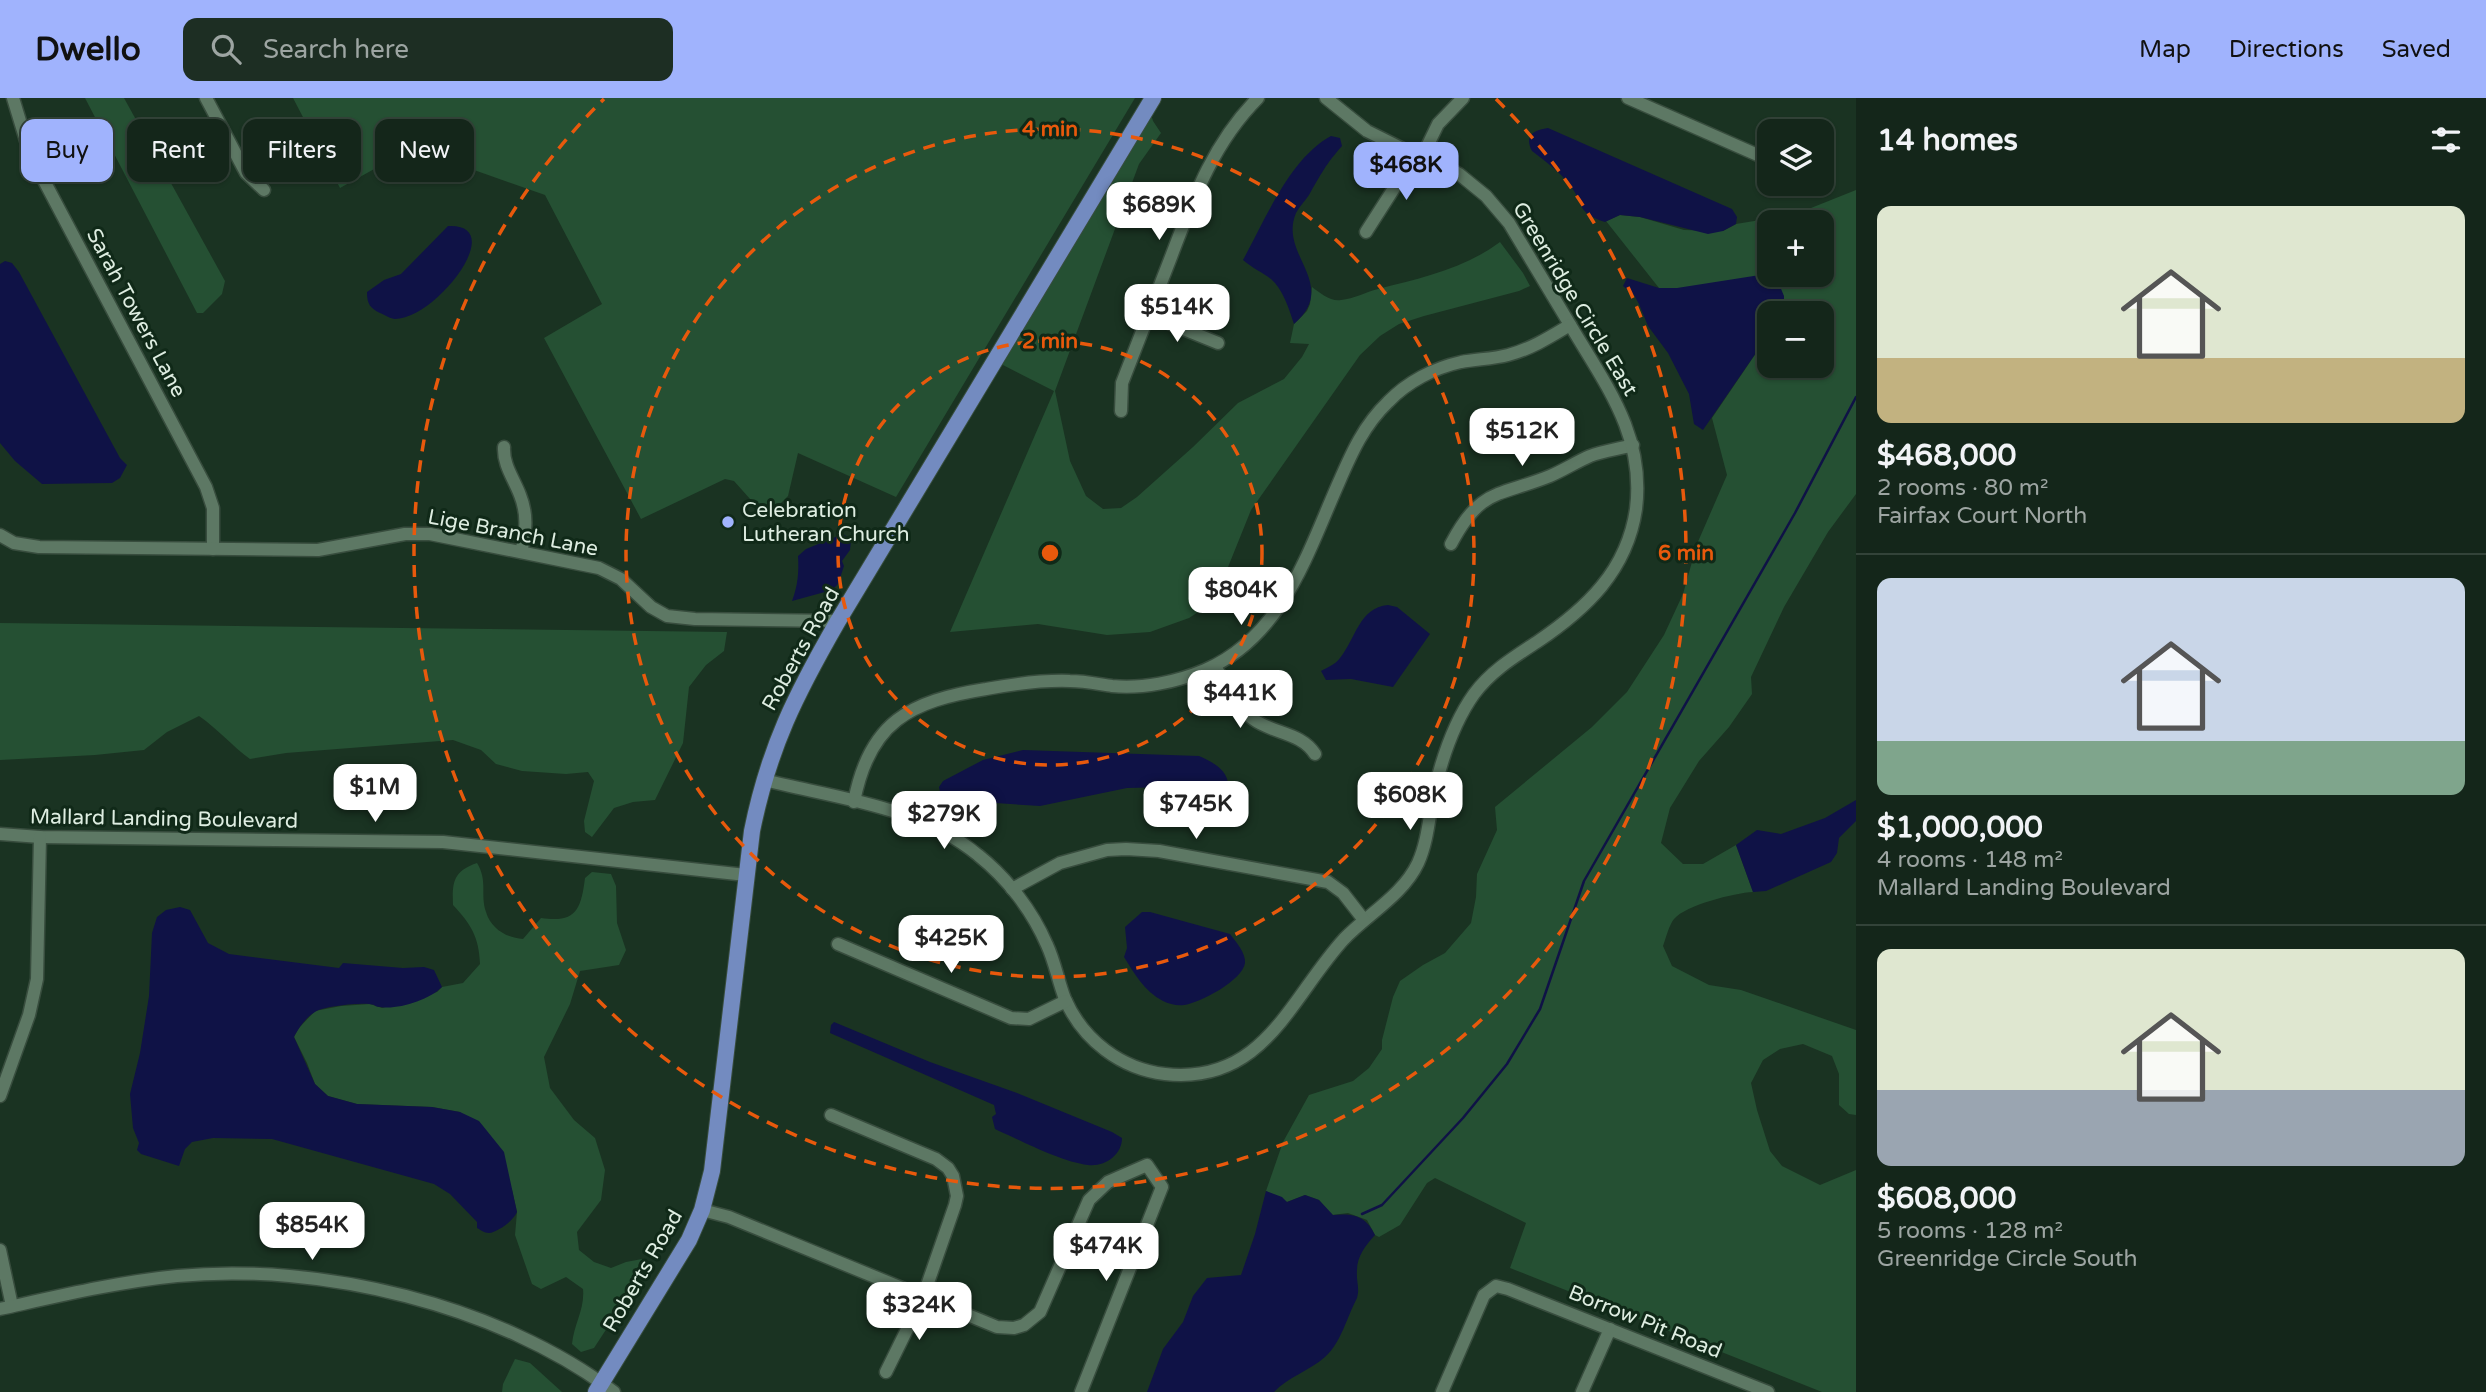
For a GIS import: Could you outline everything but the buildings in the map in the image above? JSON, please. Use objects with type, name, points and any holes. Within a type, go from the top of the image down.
[{"type":"main road","name":"Roberts Road","points":[[604,1389],[689,1240],[702,1210],[712,1171],[752,831],[776,741],[798,690],[838,621],[1153,98]]},
{"type":"street","name":"Sarah Towers Lane","points":[[13,98],[27,144],[40,173],[206,486],[213,508],[213,549]]},
{"type":"street","points":[[206,98],[246,173],[264,190]]},
{"type":"street","points":[[1121,411],[1122,383],[1209,163],[1230,130],[1258,98]]},
{"type":"street","name":"Greenridge Circle East","points":[[764,780],[911,817],[952,836],[979,856],[1027,908],[1047,944],[1066,1000],[1087,1034],[1122,1061],[1165,1074],[1192,1074],[1212,1070],[1240,1060],[1265,1042],[1324,964],[1364,920],[1404,885],[1417,865],[1424,844],[1441,768],[1461,716],[1477,691],[1501,666],[1580,610],[1601,589],[1619,561],[1636,508],[1633,445],[1617,403],[1499,209],[1473,184],[1420,155],[1367,131],[1326,98]]},
{"type":"street","points":[[1367,232],[1438,124],[1463,98]]},
{"type":"street","points":[[1628,98],[1757,155]]},
{"type":"street","points":[[1149,315],[1218,343]]},
{"type":"street","points":[[854,802],[862,767],[880,737],[903,715],[932,700],[1043,681],[1130,687],[1156,684],[1180,679],[1215,666],[1248,643],[1283,603],[1299,573],[1355,444],[1389,400],[1414,382],[1445,367],[1524,350],[1570,325]]},
{"type":"street","points":[[1451,544],[1465,518],[1495,494],[1537,481],[1594,455],[1633,445]]},
{"type":"street","points":[[504,447],[505,462],[525,512],[525,534],[521,552]]},
{"type":"street","name":"Lige Branch Lane","points":[[0,535],[14,543],[39,547],[318,550],[413,533],[440,535],[588,565],[610,573],[651,607],[667,616],[695,619],[838,621]]},
{"type":"street","points":[[1215,666],[1230,695],[1245,713],[1264,726],[1298,738],[1315,754]]},
{"type":"street","name":"Mallard Landing Boulevard","points":[[0,834],[40,837],[447,842],[746,875]]},
{"type":"street","points":[[0,1097],[29,1014],[37,979],[40,837]]},
{"type":"street","points":[[1012,889],[1043,870],[1077,857],[1107,850],[1139,849],[1328,882],[1343,893],[1364,920]]},
{"type":"street","points":[[838,944],[1011,1018],[1029,1018],[1066,1000]]},
{"type":"street","points":[[831,1115],[936,1158],[948,1168],[956,1186],[955,1205],[923,1297],[886,1372]]},
{"type":"street","points":[[702,1210],[729,1217],[997,1327],[1014,1328],[1033,1319],[1043,1307],[1083,1210],[1097,1191],[1121,1175],[1147,1166],[1162,1187],[1081,1392]]},
{"type":"street","points":[[0,1250],[6,1308],[126,1282],[180,1276],[254,1274],[325,1280],[403,1295],[474,1318],[523,1339],[604,1389]]},
{"type":"street","name":"Borrow Pit Road","points":[[1442,1392],[1484,1295],[1496,1286],[1768,1392]]},
{"type":"street","points":[[1582,1392],[1610,1329]]},
{"type":"green space","points":[[85,98],[124,98],[136,119],[127,119],[127,179],[113,152],[113,119],[96,119]]},
{"type":"green space","points":[[293,98],[1135,98],[896,497],[798,453],[788,496],[775,509],[759,509],[734,481],[725,479],[641,519],[544,338],[602,304],[545,195],[474,170],[474,119],[375,119],[375,169],[361,176],[361,119],[304,119]]},
{"type":"green space","points":[[1150,111],[1161,133],[1139,164],[1055,391],[1070,461],[1086,496],[1103,509],[1121,508],[1137,497],[1238,403],[1284,379],[1309,344],[1290,343],[1294,324],[1310,304],[1312,287],[1333,300],[1351,298],[1457,266],[1500,242],[1530,286],[1399,324],[1380,336],[1360,355],[1251,510],[1222,582],[1209,605],[1189,618],[1150,632],[1107,635],[1038,624],[950,632],[1054,391],[999,363]]},
{"type":"green space","points":[[129,182],[170,182],[225,281],[222,294],[203,313],[197,313]]},
{"type":"green space","points":[[337,182],[351,182],[340,188]]},
{"type":"green space","points":[[1856,190],[1856,494],[1828,532],[1784,607],[1751,677],[1752,694],[1729,727],[1699,761],[1670,808],[1661,843],[1683,864],[1703,864],[1736,845],[1753,892],[1711,901],[1680,914],[1672,922],[1663,946],[1672,966],[1709,985],[1741,990],[1856,1030],[1856,1115],[1849,1114],[1839,1105],[1839,1074],[1832,1056],[1803,1044],[1780,1049],[1763,1060],[1751,1083],[1770,1151],[1782,1166],[1820,1185],[1856,1170],[1856,1392],[1822,1392],[1510,1268],[1526,1223],[1435,1178],[1427,1183],[1400,1225],[1379,1237],[1375,1235],[1367,1220],[1348,1213],[1332,1215],[1319,1200],[1305,1195],[1287,1202],[1266,1191],[1283,1142],[1309,1095],[1353,1081],[1369,1068],[1382,1049],[1393,997],[1400,981],[1445,953],[1471,923],[1477,874],[1497,830],[1495,807],[1592,727],[1627,692],[1664,635],[1683,594],[1697,544],[1727,475],[1712,418],[1757,352],[1757,378],[1834,378],[1834,301],[1784,301],[1784,296],[1659,288],[1606,221],[1620,215],[1640,217],[1684,230],[1723,231],[1736,224],[1757,220],[1757,287],[1834,287],[1834,210],[1806,210]]},
{"type":"green space","points":[[0,623],[727,632],[724,651],[706,665],[689,687],[683,743],[655,800],[633,802],[614,808],[592,837],[585,832],[584,821],[594,781],[588,772],[566,774],[522,771],[496,764],[481,750],[453,740],[286,753],[250,759],[199,716],[167,732],[144,750],[0,760]]},
{"type":"green space","points":[[477,863],[482,876],[484,905],[488,918],[500,931],[523,939],[541,918],[562,918],[574,912],[581,899],[585,878],[592,872],[611,874],[616,886],[617,923],[626,950],[619,965],[580,971],[570,1004],[544,1057],[550,1088],[574,1120],[595,1138],[605,1170],[601,1200],[577,1232],[579,1250],[594,1262],[611,1268],[642,1259],[645,1270],[594,1348],[581,1352],[572,1344],[583,1289],[566,1277],[541,1289],[532,1284],[515,1235],[517,1212],[512,1190],[460,1112],[432,1107],[357,1104],[328,1096],[315,1084],[294,1037],[315,1011],[370,1004],[382,1008],[437,992],[442,987],[463,983],[480,964],[479,954],[473,932],[453,905],[453,889],[459,873]]},
{"type":"green space","points":[[515,1359],[530,1363],[562,1392],[502,1392]]},
{"type":"shaded area","points":[[1548,128],[1732,209],[1737,217],[1736,224],[1723,231],[1708,234],[1640,217],[1620,215],[1605,222],[1589,215],[1565,179],[1532,151],[1529,141],[1532,134]]},
{"type":"shaded area","points":[[1331,136],[1340,138],[1342,146],[1297,211],[1293,228],[1295,242],[1310,282],[1311,296],[1307,309],[1294,324],[1279,288],[1243,260],[1291,174],[1316,146]]},
{"type":"shaded area","points":[[448,226],[465,229],[472,239],[469,254],[446,289],[412,315],[393,319],[371,307],[367,292],[384,280],[401,274]]},
{"type":"shaded area","points":[[5,261],[12,263],[19,272],[120,458],[127,465],[120,478],[112,483],[42,484],[15,461],[0,443],[0,264]]},
{"type":"shaded area","points":[[1757,275],[1757,287],[1780,287],[1784,296],[1784,301],[1757,301],[1757,351],[1703,430],[1694,424],[1689,394],[1668,353],[1648,326],[1634,295],[1623,286],[1627,278],[1659,288],[1677,288]]},
{"type":"shaded area","points":[[843,534],[851,539],[850,550],[842,561],[844,566],[838,584],[832,590],[792,601],[798,578],[798,556],[806,549]]},
{"type":"shaded area","points":[[1378,607],[1397,607],[1430,634],[1393,687],[1351,679],[1326,680],[1321,671],[1338,660],[1364,618]]},
{"type":"shaded area","points":[[1023,750],[1199,756],[1216,765],[1224,773],[1228,791],[1214,798],[1197,788],[1127,788],[1040,806],[950,800],[940,792],[939,787],[943,781],[983,760]]},
{"type":"shaded area","points":[[1856,800],[1856,821],[1839,838],[1837,853],[1831,862],[1766,891],[1753,892],[1736,845],[1757,830],[1781,834],[1825,818]]},
{"type":"shaded area","points":[[180,907],[190,910],[208,943],[229,954],[339,968],[343,963],[424,967],[434,970],[442,987],[429,996],[395,1007],[357,1004],[319,1010],[305,1020],[294,1037],[315,1084],[328,1096],[357,1104],[432,1107],[460,1112],[479,1121],[504,1152],[517,1212],[513,1219],[489,1233],[477,1228],[477,1222],[450,1194],[434,1184],[272,1139],[213,1138],[192,1142],[185,1149],[179,1166],[141,1154],[137,1150],[139,1143],[133,1128],[130,1094],[149,996],[152,933],[157,917],[166,910]]},
{"type":"shaded area","points":[[1142,912],[1230,934],[1244,955],[1242,970],[1220,990],[1191,1003],[1173,1004],[1156,997],[1145,987],[1124,957],[1127,948],[1125,927]]},
{"type":"shaded area","points":[[834,1022],[1112,1132],[1122,1138],[1119,1150],[1106,1162],[1088,1165],[1031,1146],[995,1129],[992,1117],[996,1114],[994,1105],[830,1033]]},
{"type":"shaded area","points":[[1266,1191],[1282,1197],[1287,1202],[1305,1195],[1319,1200],[1333,1215],[1346,1214],[1363,1219],[1375,1235],[1360,1255],[1357,1265],[1357,1298],[1335,1345],[1319,1362],[1274,1392],[1147,1392],[1163,1349],[1183,1322],[1193,1296],[1207,1278],[1241,1275]]},
{"type":"waterway","points":[[1362,1214],[1382,1205],[1463,1118],[1507,1064],[1540,1009],[1584,881],[1795,513],[1856,397]]},
{"type":"place","name":"Celebration Lutheran Church","points":[[728,522]]}]
